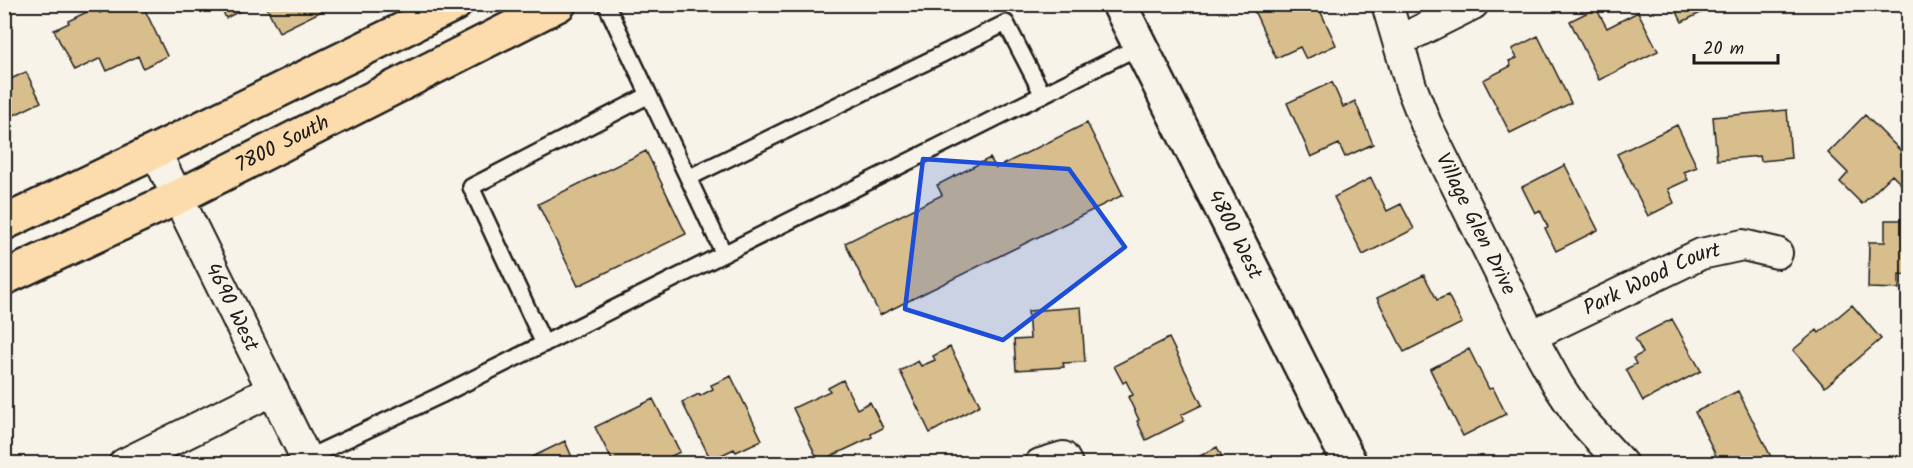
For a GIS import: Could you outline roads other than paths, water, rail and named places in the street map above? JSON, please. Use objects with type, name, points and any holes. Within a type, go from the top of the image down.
[{"type":"main road","points":[[4,223],[455,4]]},
{"type":"main road","name":"7800 South","points":[[4,278],[178,197],[559,4]]},
{"type":"main road","name":"4800 West","points":[[1119,4],[1350,464]]},
{"type":"street","name":"Village Glen Drive","points":[[1387,4],[1411,86],[1426,124],[1531,336],[1558,385],[1580,418],[1622,464]]},
{"type":"street","points":[[1399,41],[1473,4]]},
{"type":"street","name":"4690 West","points":[[155,151],[308,461]]},
{"type":"street","name":"Park Wood Court","points":[[1531,336],[1701,254],[1743,245],[1777,253]]},
{"type":"street","points":[[124,464],[273,390]]},
{"type":"lane","points":[[606,4],[724,254]]},
{"type":"lane","points":[[688,178],[1006,22],[1043,95]]},
{"type":"lane","points":[[308,461],[1140,46]]},
{"type":"lane","points":[[544,344],[471,187],[649,95]]}]
